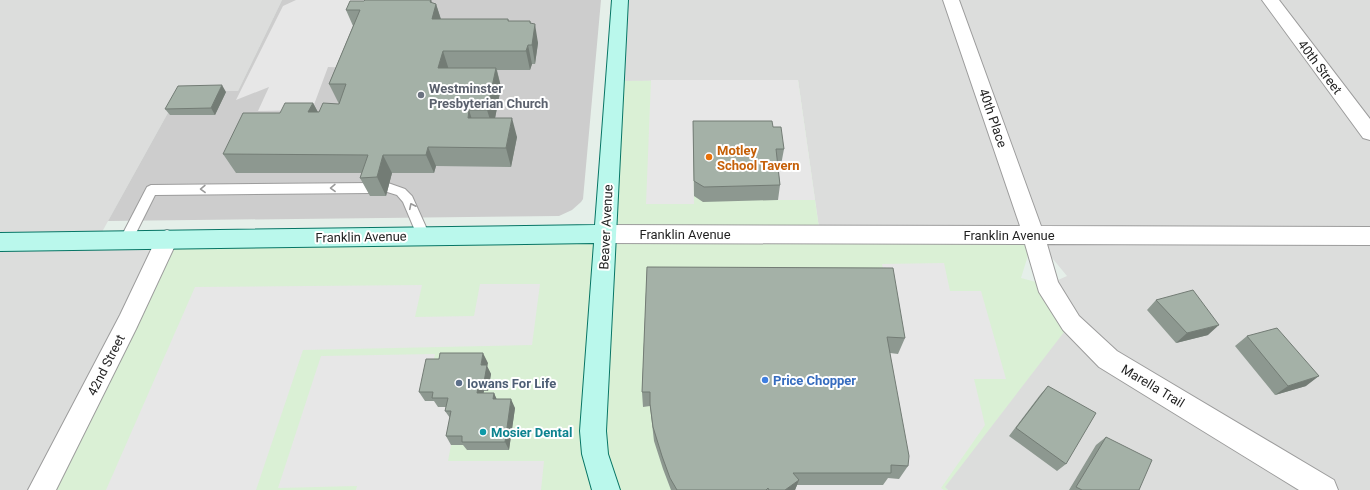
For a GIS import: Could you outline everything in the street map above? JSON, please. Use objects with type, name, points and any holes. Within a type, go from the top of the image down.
[{"type":"main road","name":"Beaver Avenue","points":[[605,487],[595,454],[593,431],[620,0]]},
{"type":"main road","name":"Franklin Avenue","points":[[0,242],[126,239],[605,234]]},
{"type":"street","name":"40th Place","points":[[951,0],[1034,236]]},
{"type":"street","name":"40th Street","points":[[1270,0],[1370,133]]},
{"type":"street","name":"Franklin Avenue","points":[[605,234],[1370,236]]},
{"type":"street","name":"Marella Trail","points":[[1034,236],[1047,285],[1071,323],[1108,359],[1324,490]]},
{"type":"street","name":"42nd Street","points":[[42,490],[128,322],[167,239]]},
{"type":"lane","points":[[126,239],[151,190],[372,188]]},
{"type":"lane","points":[[388,188],[401,192],[408,199],[424,236]]},
{"type":"shaded area","points":[[0,0],[282,0],[238,91],[180,91],[97,241],[167,239],[42,490],[0,490]]},
{"type":"shaded area","name":"Westminster Presbyterian Church","points":[[282,0],[601,0],[583,199],[581,202],[572,210],[559,216],[108,221],[180,91],[238,91]]},
{"type":"shaded area","points":[[296,0],[366,0],[353,68],[328,67],[312,110],[258,111],[269,87],[236,100],[283,6]]},
{"type":"shaded area","points":[[620,0],[1370,0],[1370,490],[948,490],[944,487],[1047,285],[1067,276],[1034,236],[820,235],[798,80],[614,81]]},
{"type":"shaded area","points":[[651,80],[798,80],[815,200],[778,200],[693,137],[694,204],[646,204]]},
{"type":"shaded area","points":[[798,80],[820,235],[1034,236],[1021,278],[1047,285],[1071,323],[945,487],[948,490],[42,490],[167,239],[605,234],[614,81]]},
{"type":"shaded area","points":[[944,263],[950,291],[981,291],[1006,379],[974,379],[985,425],[941,488],[944,490],[793,490],[789,485],[883,485],[883,477],[899,478],[881,353],[898,353],[882,264]]},
{"type":"shaded area","points":[[480,284],[540,284],[532,345],[303,350],[256,490],[106,490],[195,287],[422,285],[415,317],[474,316]]},
{"type":"shaded area","points":[[435,354],[425,400],[439,401],[453,407],[451,445],[448,461],[544,461],[541,490],[356,490],[357,486],[278,488],[321,356]]},
{"type":"building","name":"Westminster Presbyterian Church","points":[[431,0],[430,2],[436,4],[432,19],[508,19],[508,21],[530,21],[530,23],[535,24],[532,45],[528,45],[526,51],[443,51],[438,68],[496,68],[487,110],[469,110],[468,118],[512,118],[506,148],[428,147],[426,155],[383,155],[377,177],[360,178],[368,155],[223,154],[243,113],[280,113],[285,103],[313,103],[308,112],[319,112],[323,103],[339,104],[346,84],[329,84],[360,10],[346,10],[350,1]]},
{"type":"building","points":[[222,85],[211,108],[165,109],[178,86]]},
{"type":"building","points":[[693,121],[772,121],[773,127],[781,127],[784,149],[776,149],[780,185],[704,187],[694,181]]},
{"type":"building","name":"Price Chopper","points":[[647,267],[893,268],[905,338],[887,337],[909,456],[908,466],[891,465],[891,473],[793,473],[799,480],[785,490],[769,490],[768,488],[766,490],[677,490],[670,478],[653,427],[650,392],[642,392]]},
{"type":"building","points":[[1193,290],[1219,325],[1187,333],[1156,300]]},
{"type":"building","points":[[1277,328],[1319,376],[1288,386],[1247,336]]},
{"type":"building","points":[[440,353],[483,353],[481,365],[487,365],[484,382],[479,382],[477,393],[494,393],[493,399],[511,399],[505,442],[462,442],[462,436],[446,436],[451,411],[445,411],[448,398],[432,398],[433,392],[419,392],[426,359],[439,359]]},
{"type":"building","points":[[1048,386],[1096,413],[1066,464],[1016,428]]},
{"type":"building","points":[[1106,437],[1152,460],[1139,490],[1082,490],[1076,487]]},
{"type":"place","name":"Westminster Presbyterian Church","points":[[421,95]]},
{"type":"place","name":"Motley School Tavern","points":[[709,157]]},
{"type":"place","name":"Price Chopper","points":[[765,380]]},
{"type":"place","name":"Iowans For Life","points":[[459,383]]},
{"type":"place","name":"Mosier Dental","points":[[483,432]]}]
